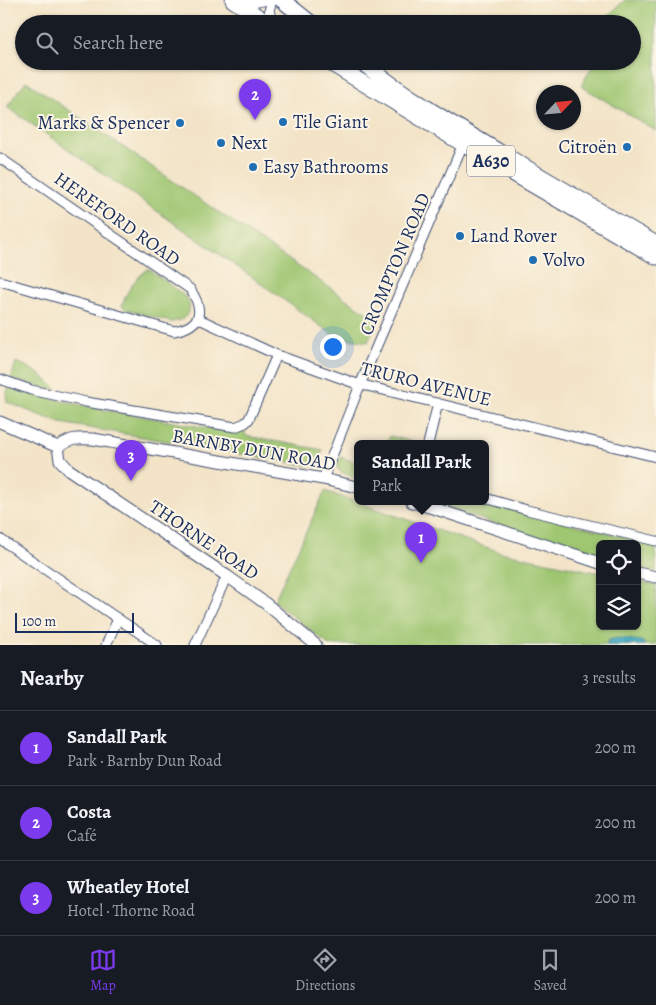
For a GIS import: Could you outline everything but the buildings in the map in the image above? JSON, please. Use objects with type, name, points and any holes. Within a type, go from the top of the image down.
[{"type":"highway","points":[[234,0],[256,15]]},
{"type":"highway","points":[[282,0],[301,15]]},
{"type":"highway","name":"A630","points":[[343,70],[463,144],[656,257]]},
{"type":"highway","name":"A630","points":[[371,70],[420,104],[467,133],[656,244]]},
{"type":"street","points":[[234,0],[256,3],[267,0]]},
{"type":"street","points":[[270,15],[269,8],[273,0]]},
{"type":"street","name":"CROMPTON ROAD","points":[[323,479],[360,385],[463,144]]},
{"type":"street","name":"HEREFORD ROAD","points":[[0,158],[190,289],[195,296],[199,308],[197,318]]},
{"type":"street","points":[[0,281],[174,331],[193,324],[197,318]]},
{"type":"street","name":"TRURO AVENUE","points":[[197,318],[277,356],[360,385],[656,457]]},
{"type":"street","name":"BARNBY DUN ROAD","points":[[0,379],[30,390],[86,402],[230,427],[245,423],[249,419],[277,356]]},
{"type":"street","points":[[429,440],[438,403]]},
{"type":"street","points":[[0,422],[58,447]]},
{"type":"street","name":"BARNBY DUN ROAD","points":[[58,447],[68,440],[77,438],[93,439],[323,479],[354,486]]},
{"type":"street","name":"THORNE ROAD","points":[[58,447],[60,460],[68,469],[227,576],[265,603],[316,645]]},
{"type":"street","points":[[489,499],[656,541]]},
{"type":"street","points":[[422,505],[596,562]]},
{"type":"street","points":[[0,539],[157,645]]},
{"type":"street","points":[[641,574],[656,577]]},
{"type":"street","points":[[195,645],[227,576]]},
{"type":"street","points":[[106,645],[118,619]]},
{"type":"green space","points":[[625,0],[656,0],[656,131],[581,86],[590,70],[641,70],[641,15],[609,15]]},
{"type":"green space","points":[[26,81],[377,320],[368,342],[336,337],[7,107]]},
{"type":"green space","points":[[147,270],[150,270],[186,297],[190,307],[188,314],[181,320],[171,322],[125,309],[122,306],[126,295],[138,277]]},
{"type":"green space","points":[[16,362],[39,374],[58,391],[11,379]]},
{"type":"green space","points":[[9,387],[62,401],[143,417],[225,431],[244,429],[246,436],[323,450],[317,464],[310,466],[61,423],[7,402],[6,395]]},
{"type":"green space","points":[[390,436],[406,440],[388,440]]},
{"type":"green space","points":[[341,457],[354,462],[354,478],[341,472],[337,468]]},
{"type":"green space","points":[[325,491],[354,501],[354,505],[365,505],[500,552],[596,572],[596,630],[641,630],[641,582],[656,585],[656,645],[329,645],[274,601]]},
{"type":"green space","points":[[489,503],[636,540],[596,540],[596,555],[437,505],[489,505]]},
{"type":"green space","points":[[641,541],[656,545],[656,572],[641,568]]},
{"type":"water","points":[[618,638],[641,641],[644,645],[605,645],[609,640]]},
{"type":"place","name":"Costa","points":[[255,120]]},
{"type":"place","name":"Tile Giant","points":[[283,122]]},
{"type":"place","name":"Marks & Spencer","points":[[180,123]]},
{"type":"place","name":"Next","points":[[221,143]]},
{"type":"place","name":"Citroën","points":[[627,147]]},
{"type":"place","name":"Easy Bathrooms","points":[[253,167]]},
{"type":"place","name":"Land Rover","points":[[460,236]]},
{"type":"place","name":"Volvo","points":[[533,260]]},
{"type":"place","name":"Wheatley Hotel","points":[[131,481]]},
{"type":"place","name":"Sandall Park","points":[[421,563]]}]
